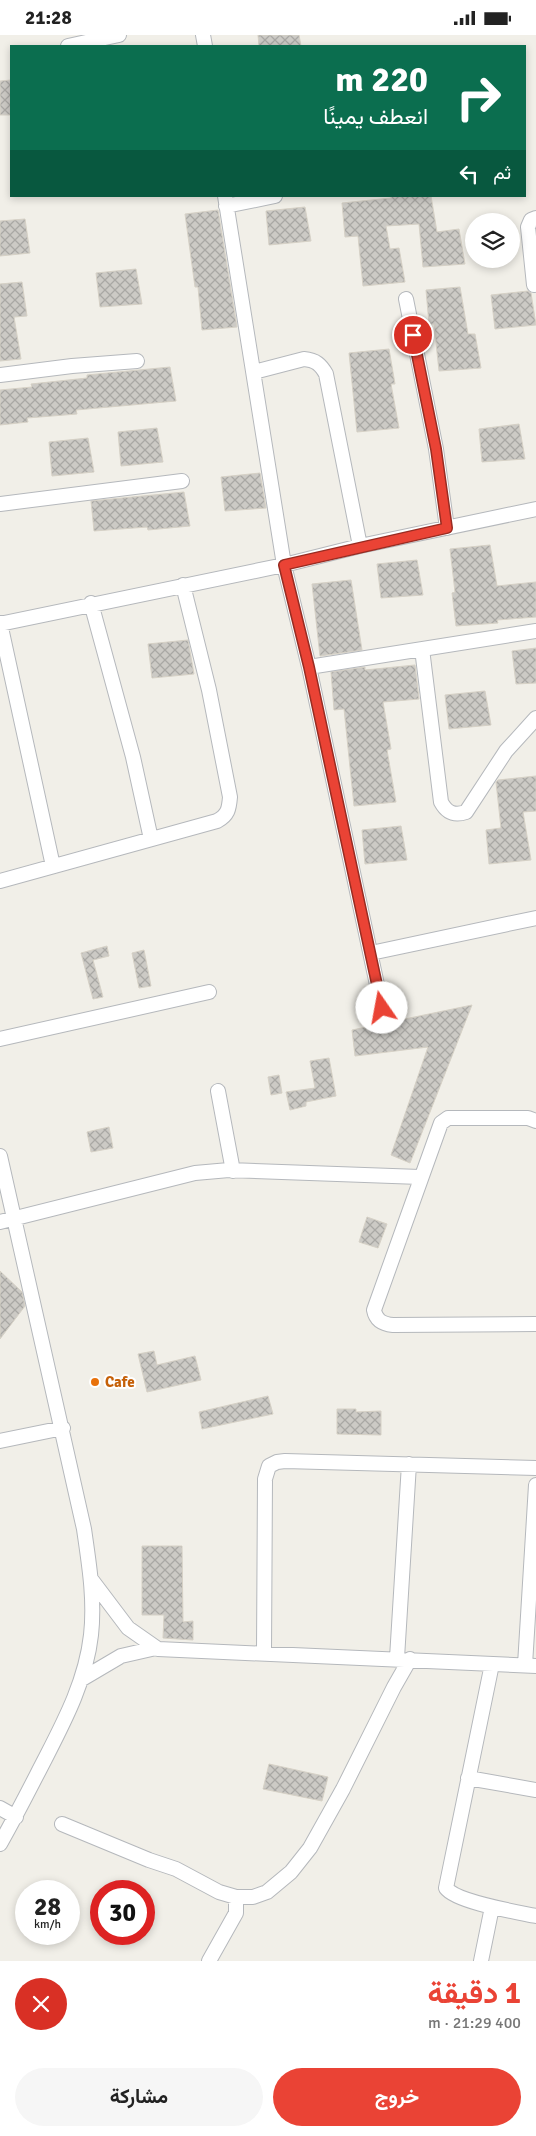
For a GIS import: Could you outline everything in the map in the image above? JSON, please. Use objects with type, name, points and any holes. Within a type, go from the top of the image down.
[{"type":"street","points":[[73,45],[119,35]]},
{"type":"street","points":[[265,197],[226,201],[284,565],[309,667],[382,1008]]},
{"type":"street","points":[[534,285],[528,227],[531,220],[536,218]]},
{"type":"street","points":[[406,299],[436,449],[447,528]]},
{"type":"street","points":[[254,372],[304,359],[312,360],[323,367],[326,374],[360,546]]},
{"type":"street","points":[[0,375],[72,366],[138,361]]},
{"type":"street","points":[[0,504],[182,481]]},
{"type":"street","points":[[52,866],[0,623],[284,565],[360,546],[536,509]]},
{"type":"street","points":[[0,881],[217,821],[225,816],[229,807],[230,797],[209,690],[183,585]]},
{"type":"street","points":[[91,603],[134,757],[150,839]]},
{"type":"street","points":[[309,667],[536,631]]},
{"type":"street","points":[[422,649],[441,802],[444,809],[458,814],[466,812],[506,751],[536,718]]},
{"type":"street","points":[[371,953],[536,918]]},
{"type":"street","points":[[0,1039],[209,992]]},
{"type":"street","points":[[218,1091],[233,1171]]},
{"type":"street","points":[[536,1121],[528,1118],[457,1117],[444,1120],[420,1177],[374,1310],[378,1320],[385,1324],[394,1325],[536,1324]]},
{"type":"street","points":[[0,1156],[63,1428],[84,1529],[91,1579],[91,1635],[82,1679],[68,1714],[16,1817],[0,1844]]},
{"type":"street","points":[[0,1222],[196,1173],[233,1171],[420,1177]]},
{"type":"street","points":[[0,1441],[63,1428]]},
{"type":"street","points":[[264,1652],[265,1479],[269,1466],[285,1461],[536,1468]]},
{"type":"street","points":[[62,1824],[149,1860],[163,1863],[219,1892],[236,1897],[253,1897],[267,1892],[302,1861],[343,1789],[394,1687],[403,1659],[409,1464]]},
{"type":"street","points":[[82,1679],[121,1656],[156,1648],[531,1665],[536,1485]]},
{"type":"street","points":[[91,1579],[128,1628],[156,1648]]},
{"type":"street","points":[[492,1664],[446,1888],[451,1894],[492,1907],[536,1916]]},
{"type":"street","points":[[468,1778],[536,1790]]},
{"type":"street","points":[[0,1808],[16,1817]]},
{"type":"street","points":[[210,1961],[236,1913],[236,1897]]},
{"type":"street","points":[[481,1961],[492,1907]]},
{"type":"building","points":[[258,35],[299,35],[301,45],[259,45]]},
{"type":"building","points":[[10,80],[10,115],[0,115],[0,81]]},
{"type":"building","points":[[391,197],[431,197],[437,232],[459,229],[465,264],[423,267],[419,224],[386,226],[390,249],[399,248],[405,282],[363,286],[358,236],[345,237],[342,203]]},
{"type":"building","points":[[305,207],[311,241],[269,245],[266,211]]},
{"type":"building","points":[[218,210],[237,327],[202,330],[198,287],[195,287],[185,214]]},
{"type":"building","points":[[25,219],[30,253],[0,256],[0,221]]},
{"type":"building","points":[[136,269],[142,304],[100,307],[96,273]]},
{"type":"building","points":[[22,282],[27,316],[14,317],[21,359],[0,361],[0,284]]},
{"type":"building","points":[[460,287],[468,334],[475,334],[481,368],[439,371],[434,324],[429,324],[426,290]]},
{"type":"building","points":[[528,291],[531,293],[536,325],[495,329],[491,295]]},
{"type":"building","points":[[389,349],[395,384],[391,384],[399,428],[357,432],[349,353]]},
{"type":"building","points":[[170,367],[176,401],[76,410],[77,414],[27,418],[28,422],[0,425],[0,390],[32,387],[31,384],[87,378],[87,375]]},
{"type":"building","points":[[519,424],[525,459],[482,462],[479,429]]},
{"type":"building","points":[[157,428],[163,462],[121,466],[118,432]]},
{"type":"building","points":[[88,438],[94,472],[52,476],[49,442]]},
{"type":"building","points":[[260,473],[266,508],[225,511],[221,477]]},
{"type":"building","points":[[184,492],[190,526],[148,530],[147,527],[94,531],[91,501]]},
{"type":"building","points":[[490,545],[497,586],[536,582],[536,617],[497,620],[498,623],[456,626],[452,593],[455,592],[450,549]]},
{"type":"building","points":[[417,560],[423,595],[381,598],[377,564]]},
{"type":"building","points":[[351,580],[362,650],[320,656],[312,584]]},
{"type":"building","points":[[188,640],[194,674],[152,678],[148,644]]},
{"type":"building","points":[[536,648],[536,683],[516,684],[512,651]]},
{"type":"building","points":[[415,665],[419,699],[383,702],[391,749],[387,750],[396,802],[354,806],[344,709],[334,710],[331,672],[365,667],[365,670]]},
{"type":"building","points":[[485,691],[491,725],[449,729],[445,695]]},
{"type":"building","points":[[536,776],[536,811],[523,812],[531,860],[489,864],[486,830],[501,828],[496,782],[498,780]]},
{"type":"building","points":[[401,826],[407,860],[365,864],[362,830]]},
{"type":"building","points":[[107,946],[109,956],[93,960],[103,997],[93,999],[81,953]]},
{"type":"building","points":[[144,950],[151,986],[139,988],[132,953]]},
{"type":"building","points":[[472,1005],[410,1163],[391,1155],[428,1047],[355,1056],[352,1030]]},
{"type":"building","points":[[329,1058],[336,1096],[306,1102],[306,1106],[290,1110],[286,1092],[315,1088],[310,1061]]},
{"type":"building","points":[[279,1075],[282,1093],[271,1095],[268,1077]]},
{"type":"building","points":[[109,1127],[113,1148],[91,1152],[87,1132]]},
{"type":"building","points":[[367,1217],[387,1224],[378,1248],[359,1242]]},
{"type":"building","points":[[0,1271],[22,1292],[25,1306],[0,1339]]},
{"type":"building","points":[[154,1351],[157,1365],[195,1356],[201,1380],[147,1392],[138,1354]]},
{"type":"building","points":[[268,1396],[273,1414],[202,1429],[199,1412]]},
{"type":"building","points":[[337,1409],[356,1409],[356,1412],[381,1411],[381,1435],[337,1434]]},
{"type":"building","points":[[142,1546],[182,1546],[183,1622],[193,1621],[193,1640],[163,1638],[164,1615],[142,1615]]},
{"type":"building","points":[[269,1764],[328,1777],[322,1801],[263,1789]]},
{"type":"place","name":"Cafe","points":[[95,1382]]},
{"type":"route","points":[[382,1008],[309,667],[284,565],[360,546],[447,528],[436,449],[413,335]]}]
